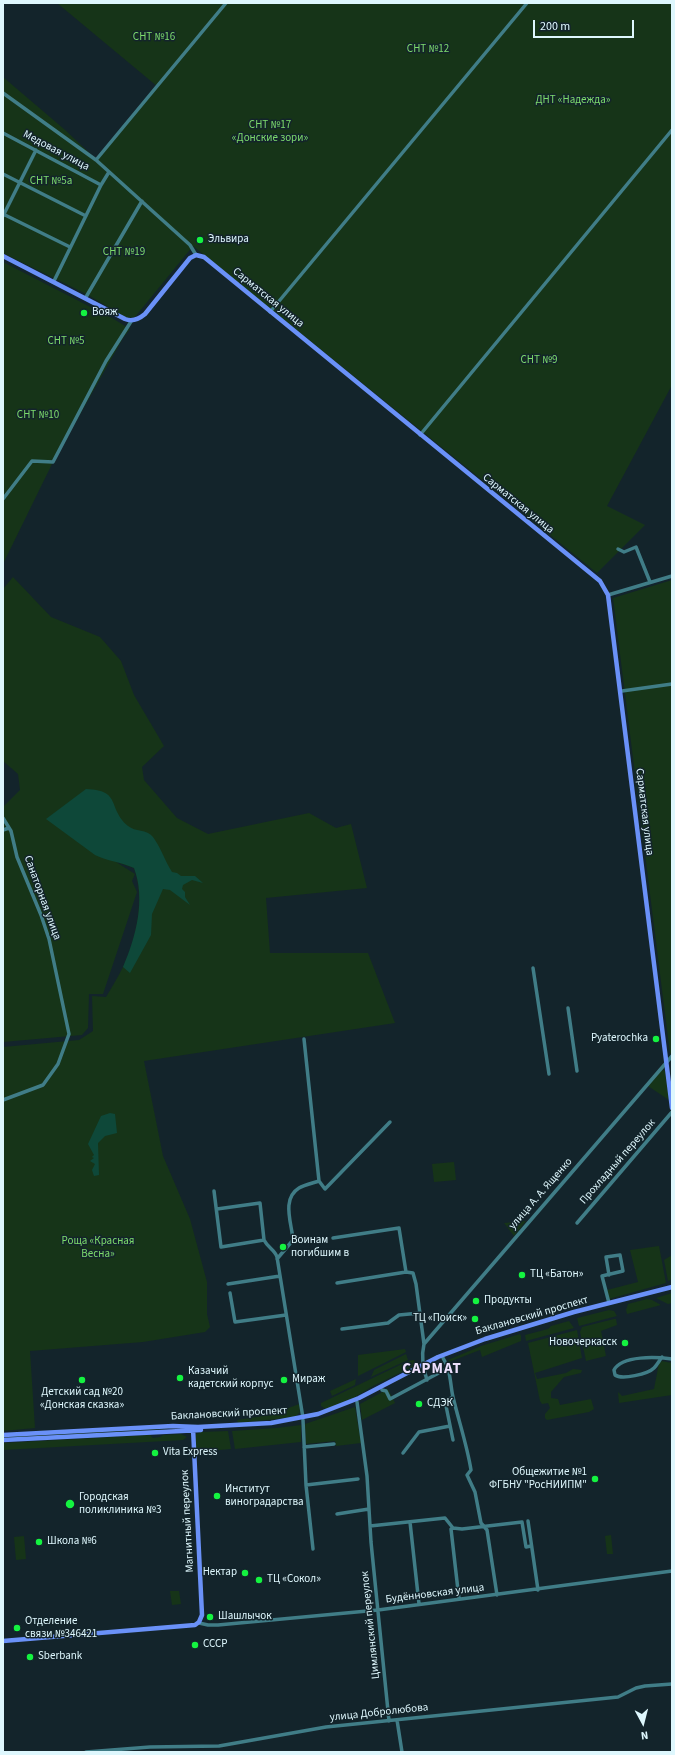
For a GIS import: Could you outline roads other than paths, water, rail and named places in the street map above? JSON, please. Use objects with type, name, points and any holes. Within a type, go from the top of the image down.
[{"type":"main road","points":[[3,256],[54,281],[124,319],[132,320],[140,318],[145,314],[187,261],[196,256]]},
{"type":"main road","name":"Сарматская улица","points":[[196,256],[207,260],[600,581],[605,588],[608,595],[672,1108]]},
{"type":"main road","name":"Баклановский проспект","points":[[303,1419],[356,1400],[462,1347],[609,1303],[672,1288]]},
{"type":"main road","name":"Баклановский проспект","points":[[3,1440],[193,1428],[272,1426],[329,1414],[382,1390],[423,1367],[486,1341],[522,1328],[672,1288]]},
{"type":"main road","name":"Баклановский проспект","points":[[3,1435],[173,1426],[193,1428]]},
{"type":"main road","name":"Магнитный переулок","points":[[193,1428],[202,1615],[199,1623]]},
{"type":"main road","points":[[3,1641],[195,1625],[199,1623]]},
{"type":"street","points":[[96,160],[226,3]]},
{"type":"street","points":[[270,312],[527,3]]},
{"type":"street","points":[[3,93],[96,160],[190,245],[196,256]]},
{"type":"street","points":[[420,435],[672,130]]},
{"type":"street","name":"Медовая улица","points":[[3,133],[101,185]]},
{"type":"street","points":[[36,150],[3,215],[70,248]]},
{"type":"street","points":[[54,281],[101,185],[109,172]]},
{"type":"street","points":[[3,174],[86,216]]},
{"type":"street","points":[[86,298],[142,201]]},
{"type":"street","points":[[3,499],[32,461],[53,462],[106,361],[132,320]]},
{"type":"street","points":[[618,549],[624,552],[636,547],[650,582]]},
{"type":"street","points":[[608,595],[672,576]]},
{"type":"street","points":[[622,691],[672,684]]},
{"type":"street","name":"Санаторная улица","points":[[3,818],[10,828],[17,857],[41,915],[49,939],[69,1034],[58,1064],[43,1084],[3,1100]]},
{"type":"street","points":[[3,830],[10,828]]},
{"type":"street","points":[[533,968],[549,1074]]},
{"type":"street","points":[[568,1008],[577,1071]]},
{"type":"street","points":[[304,1039],[320,1181],[325,1190],[390,1122]]},
{"type":"street","name":"улица А. А. Ященко","points":[[424,1344],[672,1056]]},
{"type":"street","name":"Прохладный переулок","points":[[577,1223],[672,1112]]},
{"type":"street","points":[[277,1259],[294,1240],[288,1213],[290,1197],[299,1188],[320,1181]]},
{"type":"street","points":[[214,1191],[221,1247],[264,1240]]},
{"type":"street","points":[[217,1209],[260,1203],[264,1240],[267,1246],[276,1252],[303,1419],[306,1485],[313,1549]]},
{"type":"street","points":[[332,1238],[399,1228],[406,1272]]},
{"type":"street","points":[[609,1274],[606,1257],[620,1255],[623,1272],[602,1276],[609,1303]]},
{"type":"street","points":[[337,1282],[406,1272],[413,1273],[416,1284],[424,1344],[422,1354],[423,1367],[427,1380]]},
{"type":"street","points":[[228,1284],[280,1276]]},
{"type":"street","points":[[230,1293],[235,1322],[286,1315]]},
{"type":"street","points":[[342,1328],[388,1323],[399,1315],[420,1313]]},
{"type":"street","points":[[662,1358],[654,1368],[648,1372],[621,1377],[615,1374],[614,1370],[619,1364],[647,1357],[662,1358],[672,1359]]},
{"type":"street","points":[[443,1358],[448,1368],[453,1397],[468,1450],[471,1470],[466,1475],[475,1492],[481,1523],[487,1530],[497,1595]]},
{"type":"street","points":[[382,1390],[386,1391],[390,1399],[448,1368]]},
{"type":"street","points":[[453,1397],[445,1401],[453,1440]]},
{"type":"street","name":"Цимлянский переулок","points":[[357,1402],[363,1437],[389,1721]]},
{"type":"street","points":[[403,1453],[419,1432],[450,1426]]},
{"type":"street","points":[[304,1447],[334,1444]]},
{"type":"street","points":[[306,1485],[358,1479]]},
{"type":"street","points":[[337,1514],[369,1509]]},
{"type":"street","points":[[370,1526],[445,1518],[453,1528],[462,1529],[522,1522],[526,1547],[531,1546]]},
{"type":"street","points":[[528,1521],[538,1590]]},
{"type":"street","points":[[410,1522],[419,1604]]},
{"type":"street","points":[[453,1528],[451,1529],[459,1599]]},
{"type":"street","name":"Будённовская улица","points":[[199,1623],[218,1625],[378,1610],[538,1590],[672,1571]]},
{"type":"street","name":"улица Добролюбова","points":[[86,1752],[150,1747],[219,1746],[326,1727],[618,1697],[636,1688],[672,1684]]},
{"type":"street","points":[[397,1720],[402,1752]]},
{"type":"place","name":"Эльвира","points":[[200,240]]},
{"type":"place","name":"Вояж","points":[[84,313]]},
{"type":"place","name":"Pyaterochka","points":[[656,1039]]},
{"type":"place","name":"Воинам погибшим в","points":[[283,1247]]},
{"type":"place","name":"ТЦ «Батон»","points":[[522,1275]]},
{"type":"place","name":"Продукты","points":[[476,1301]]},
{"type":"place","name":"ТЦ «Поиск»","points":[[475,1319]]},
{"type":"place","name":"Новочеркасск","points":[[625,1343]]},
{"type":"place","name":"Казачий кадетский корпус","points":[[180,1378]]},
{"type":"place","name":"Детский сад №20 «Донская сказка»","points":[[82,1380]]},
{"type":"place","name":"Мираж","points":[[284,1380]]},
{"type":"place","name":"СДЭК","points":[[419,1404]]},
{"type":"place","name":"Vita Express","points":[[155,1453]]},
{"type":"place","name":"Общежитие №1 ФГБНУ \"РосНИИПМ\"","points":[[595,1479]]},
{"type":"place","name":"Институт виноградарства","points":[[217,1496]]},
{"type":"place","name":"Городская поликлиника №3","points":[[70,1504]]},
{"type":"place","name":"Школа №6","points":[[39,1542]]},
{"type":"place","name":"Нектар","points":[[245,1573]]},
{"type":"place","name":"ТЦ «Сокол»","points":[[259,1580]]},
{"type":"place","name":"Шашлычок","points":[[210,1617]]},
{"type":"place","name":"Отделение связи №346421","points":[[17,1628]]},
{"type":"place","name":"СССР","points":[[195,1645]]},
{"type":"place","name":"Sberbank","points":[[30,1657]]},
{"type":"district","name":"САРМАТ","points":[[432,1370]]},
{"type":"park label","name":"СНТ №16","points":[[154,38]]},
{"type":"park label","name":"СНТ №12","points":[[428,50]]},
{"type":"park label","name":"ДНТ «Надежда»","points":[[573,101]]},
{"type":"park label","name":"СНТ №17 «Донские зори»","points":[[270,132]]},
{"type":"park label","name":"СНТ №5а","points":[[51,182]]},
{"type":"park label","name":"СНТ №19","points":[[124,253]]},
{"type":"park label","name":"СНТ №5","points":[[66,342]]},
{"type":"park label","name":"СНТ №9","points":[[539,361]]},
{"type":"park label","name":"СНТ №10","points":[[38,416]]},
{"type":"park label","name":"Роща «Красная Весна»","points":[[98,1248]]}]
